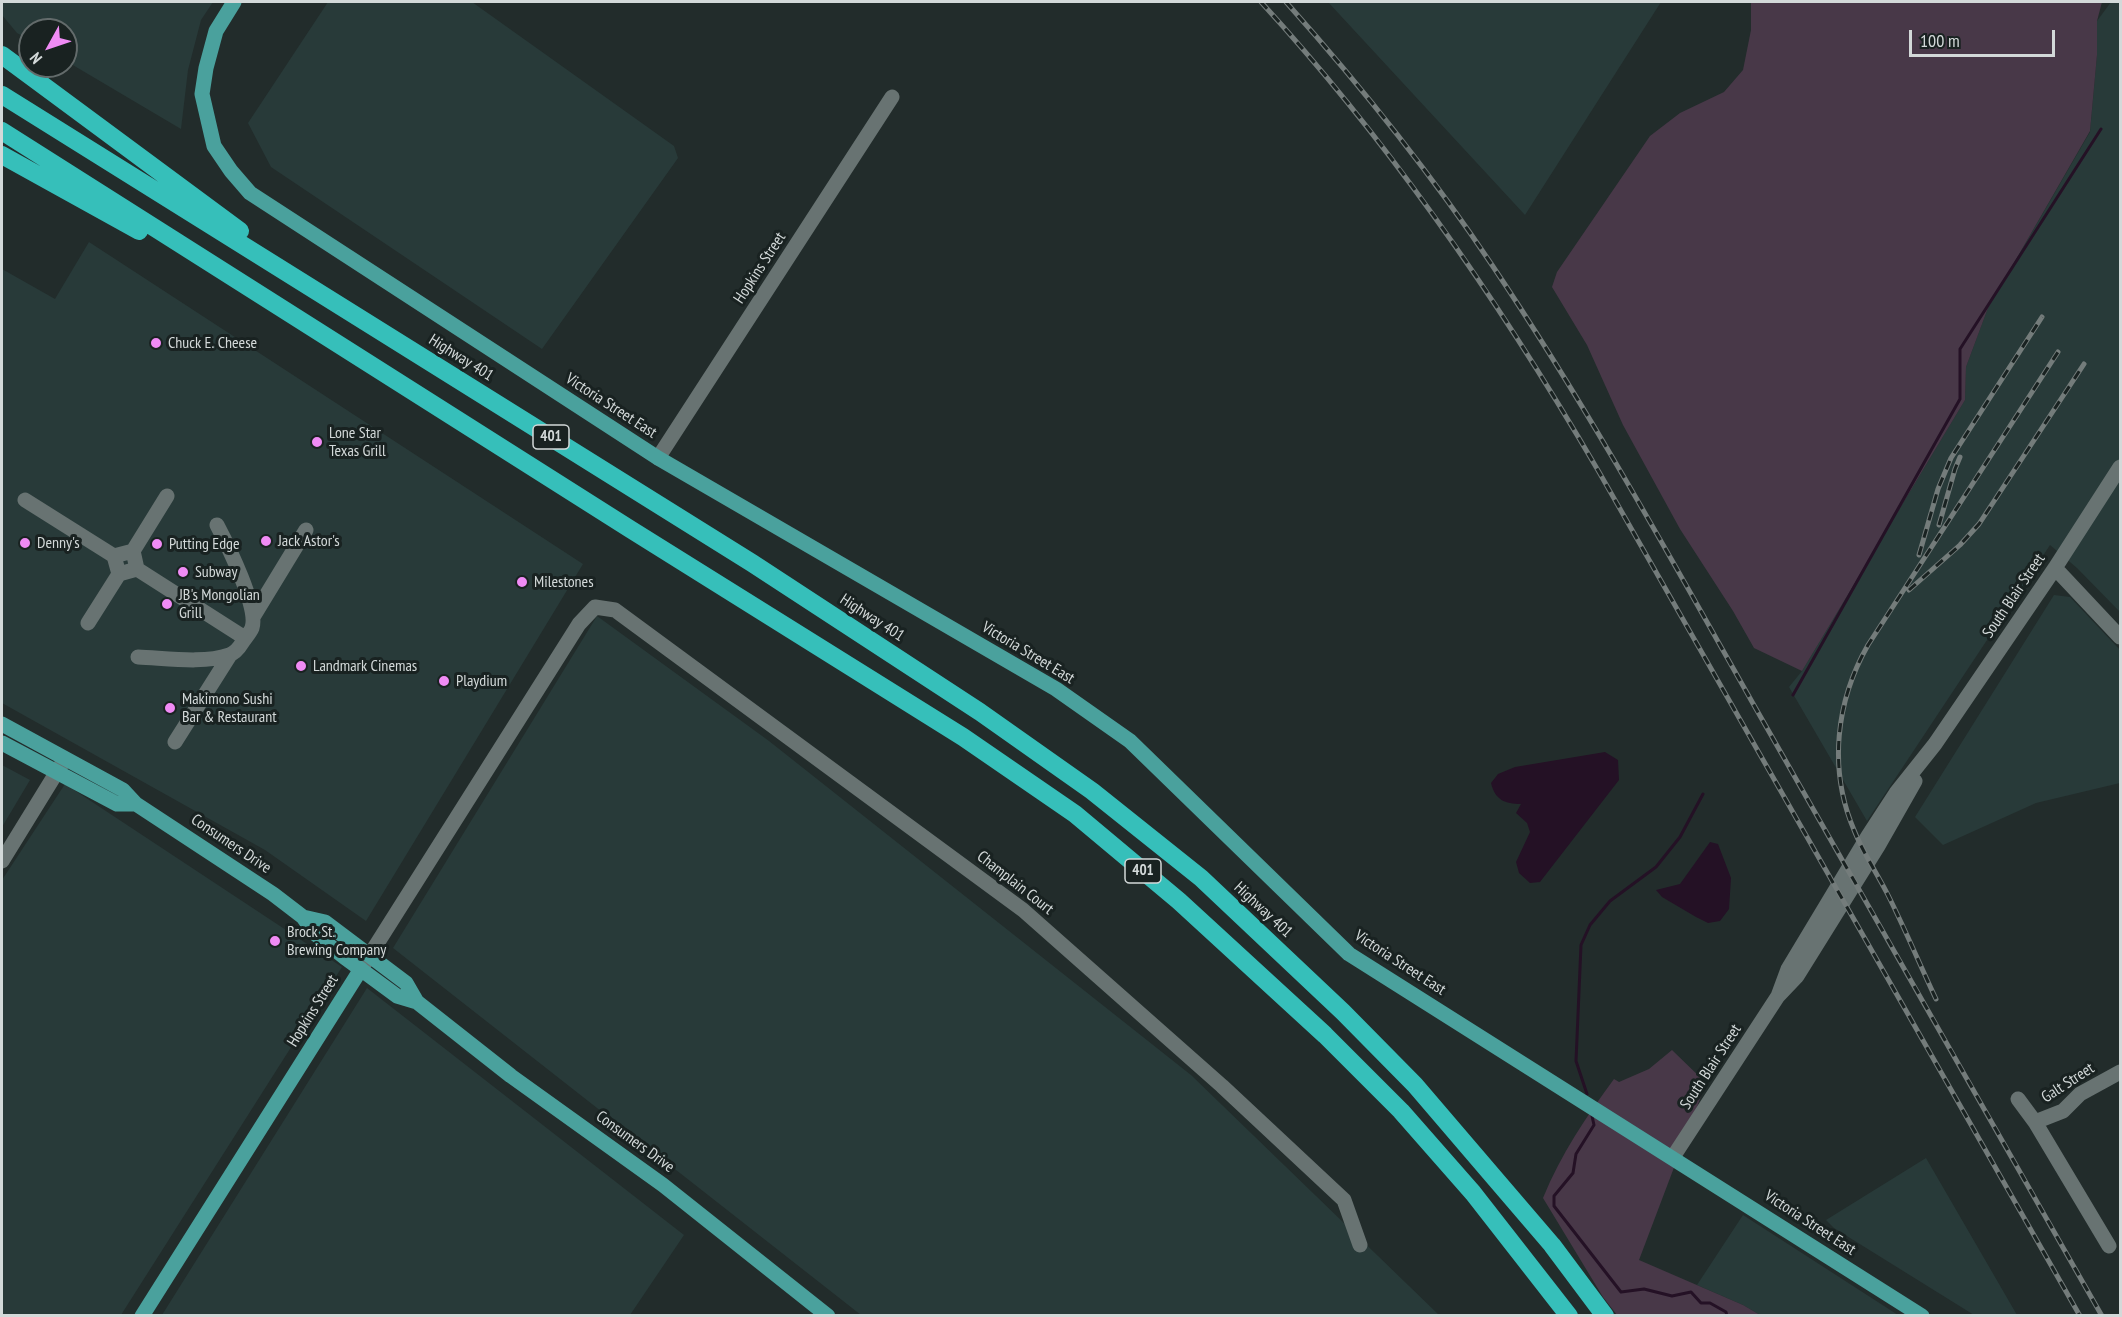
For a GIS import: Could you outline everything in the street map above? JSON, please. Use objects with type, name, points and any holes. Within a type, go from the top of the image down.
[{"type":"highway","points":[[2,55],[350,312]]},
{"type":"highway","name":"Highway 401","points":[[2,95],[752,563],[980,712],[1092,791],[1201,878],[1343,1012],[1415,1086],[1492,1175],[1552,1245],[1605,1316]]},
{"type":"highway","name":"401","points":[[2,131],[963,737],[1075,814],[1187,909],[1325,1035],[1384,1094],[1473,1193],[1569,1316]]},
{"type":"highway","points":[[2,155],[283,309]]},
{"type":"main road","name":"Victoria Street East","points":[[234,2],[216,31],[202,94],[214,146],[250,193],[658,458],[1056,688],[1130,741],[1349,954],[1674,1157],[1922,1316]]},
{"type":"main road","name":"Consumers Drive","points":[[2,724],[123,790],[136,804],[225,861],[303,917],[314,933],[397,996],[417,1002],[511,1076],[663,1185],[828,1316]]},
{"type":"main road","name":"Consumers Drive","points":[[2,743],[117,804],[136,804]]},
{"type":"main road","name":"Consumers Drive","points":[[303,917],[326,922],[406,983],[417,1002]]},
{"type":"main road","name":"Hopkins Street","points":[[142,1316],[361,969]]},
{"type":"street","name":"Hopkins Street","points":[[658,458],[892,97]]},
{"type":"street","name":"South Blair Street","points":[[1674,1157],[1778,996],[1788,969],[1868,836],[1896,793],[1935,744],[2121,467]]},
{"type":"street","points":[[114,556],[133,551],[167,496]]},
{"type":"street","points":[[25,500],[114,556],[118,574]]},
{"type":"street","points":[[138,657],[202,659],[230,655],[238,650],[252,627],[253,617],[247,594],[217,525]]},
{"type":"street","points":[[253,617],[306,530]]},
{"type":"street","points":[[133,551],[137,569],[245,638]]},
{"type":"street","points":[[2055,568],[2121,637]]},
{"type":"street","points":[[88,623],[118,574],[137,569]]},
{"type":"street","name":"Hopkins Street","points":[[361,969],[579,624],[595,607]]},
{"type":"street","name":"Champlain Court","points":[[595,607],[615,610],[1023,910],[1196,1063],[1344,1200],[1360,1245]]},
{"type":"street","points":[[175,742],[230,655]]},
{"type":"street","points":[[2,861],[65,759]]},
{"type":"street","name":"Galt Street","points":[[2035,1122],[2063,1111],[2080,1094],[2121,1072]]},
{"type":"street","points":[[2018,1099],[2035,1122],[2109,1246]]},
{"type":"shaded area","points":[[2,2],[213,2],[201,20],[188,70],[181,129],[78,68],[78,18],[18,18],[18,34],[2,15]]},
{"type":"shaded area","points":[[328,2],[472,2],[674,146],[678,158],[542,349],[271,167],[248,123]]},
{"type":"shaded area","points":[[1328,2],[1661,2],[1525,215]]},
{"type":"shaded area","points":[[1751,2],[2102,2],[2097,21],[2097,55],[2090,131],[1988,308],[1966,367],[1965,400],[1802,671],[1754,648],[1680,529],[1623,425],[1587,345],[1552,287],[1557,272],[1650,136],[1680,113],[1724,92],[1743,70],[1751,30]]},
{"type":"shaded area","points":[[2111,2],[2120,2],[2120,612],[2077,568],[2050,545],[1867,821],[1789,687],[1802,671],[1965,400],[1966,367],[1988,308],[2090,132],[2097,55],[2097,21]]},
{"type":"shaded area","points":[[89,242],[583,564],[366,921],[265,850],[2,703],[2,269],[55,299]]},
{"type":"shaded area","points":[[2054,595],[2070,597],[2120,650],[2120,783],[2036,803],[1943,845],[1915,817]]},
{"type":"shaded area","points":[[597,616],[769,741],[1191,1075],[1439,1315],[861,1315],[393,948]]},
{"type":"shaded area","points":[[1605,752],[1618,760],[1619,780],[1540,882],[1530,883],[1519,873],[1516,862],[1530,832],[1527,823],[1516,813],[1521,804],[1502,800],[1495,793],[1491,783],[1498,774],[1515,767]]},
{"type":"shaded area","points":[[2,765],[30,780],[2,827]]},
{"type":"shaded area","points":[[65,784],[342,967],[121,1315],[2,1316],[2,880]]},
{"type":"shaded area","points":[[1710,842],[1718,844],[1731,878],[1729,909],[1720,921],[1708,923],[1662,897],[1656,890],[1680,884]]},
{"type":"shaded area","points":[[367,988],[684,1235],[630,1315],[162,1315]]},
{"type":"shaded area","points":[[1672,1050],[1706,1083],[1639,1260],[1743,1305],[1760,1315],[1617,1315],[1603,1297],[1543,1198],[1575,1136],[1614,1079],[1619,1082],[1649,1069]]},
{"type":"shaded area","points":[[1926,1158],[2017,1315],[1974,1315],[1834,1228],[1826,1220]]},
{"type":"shaded area","points":[[1743,1215],[1898,1315],[1760,1315],[1697,1285]]},
{"type":"waterway","points":[[1793,695],[1960,399],[1960,349],[2101,129]]},
{"type":"waterway","points":[[1587,1094],[1576,1061],[1581,945],[1590,925],[1610,901],[1656,867],[1680,837],[1703,794]]},
{"type":"waterway","points":[[1592,1116],[1594,1125],[1576,1154],[1573,1173],[1554,1196],[1554,1206],[1621,1292],[1644,1289],[1672,1296],[1691,1292],[1701,1303],[1710,1303],[1726,1312],[1727,1316]]},
{"type":"railway","points":[[1261,2],[1309,56],[1400,169],[1484,287],[1562,409],[2080,1316]]},
{"type":"railway","points":[[1286,2],[1341,65],[1444,196],[1492,265],[1560,371],[1657,535],[2102,1316]]},
{"type":"railway","points":[[1919,555],[1938,489],[1951,458],[2042,317]]},
{"type":"railway","points":[[1936,999],[1884,887],[1858,838],[1846,807],[1839,759],[1839,736],[1843,712],[1857,667],[1868,645],[2058,352]]},
{"type":"railway","points":[[1909,590],[1960,545],[1979,524],[2084,364]]},
{"type":"railway","points":[[1939,525],[1960,457]]},
{"type":"place","name":"Chuck E. Cheese","points":[[156,343]]},
{"type":"place","name":"Lone Star Texas Grill","points":[[317,442]]},
{"type":"place","name":"Jack Astor's","points":[[266,541]]},
{"type":"place","name":"Denny's","points":[[25,543]]},
{"type":"place","name":"Putting Edge","points":[[157,544]]},
{"type":"place","name":"Subway","points":[[183,572]]},
{"type":"place","name":"Milestones","points":[[522,582]]},
{"type":"place","name":"JB's Mongolian Grill","points":[[167,604]]},
{"type":"place","name":"Landmark Cinemas","points":[[301,666]]},
{"type":"place","name":"Playdium","points":[[444,681]]},
{"type":"place","name":"Makimono Sushi Bar & Restaurant","points":[[170,708]]},
{"type":"place","name":"Brock St. Brewing Company","points":[[275,941]]}]
